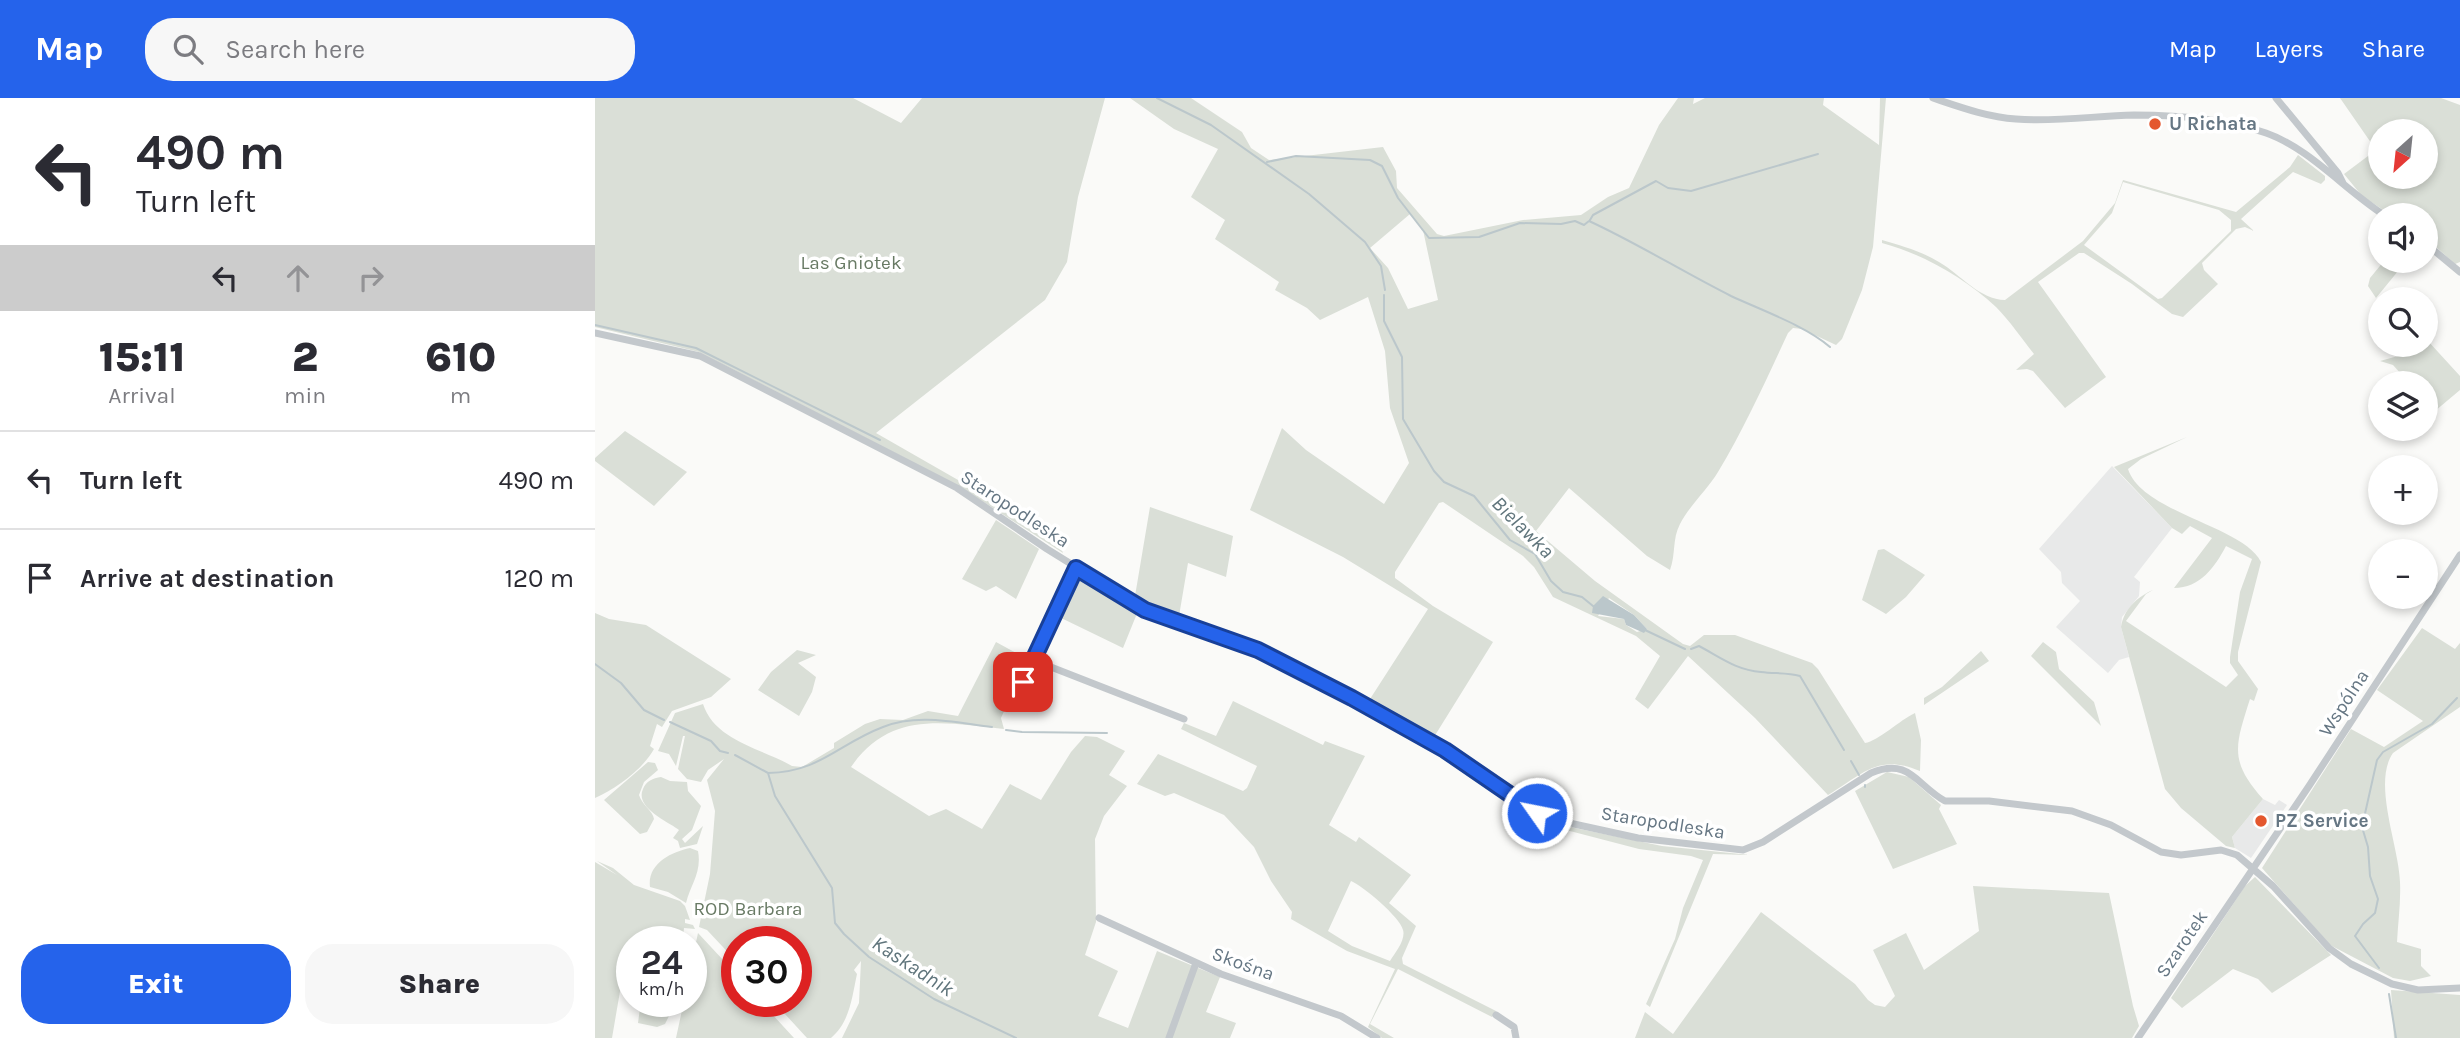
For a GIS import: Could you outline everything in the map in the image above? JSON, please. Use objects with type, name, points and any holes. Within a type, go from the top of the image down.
[{"type":"street","points":[[1933,98],[1996,117],[2019,120],[2136,115],[2175,117],[2246,127],[2298,148],[2368,204]]},
{"type":"street","points":[[2276,98],[2338,173],[2344,187]]},
{"type":"street","points":[[2438,254],[2460,272]]},
{"type":"street","name":"Staropodleska","points":[[595,333],[700,356],[957,488],[1076,568],[1145,610],[1258,650],[1352,698],[1445,750],[1526,807],[1551,819],[1638,838],[1743,850],[1763,842],[1871,773],[1892,767],[1912,774],[1945,801],[1989,801],[2081,813],[2111,825],[2161,852],[2181,855],[2221,850],[2237,855],[2254,867],[2329,948],[2351,964],[2392,984],[2418,990],[2460,988]]},
{"type":"street","name":"Wspólna","points":[[2254,867],[2460,555]]},
{"type":"street","points":[[1013,704],[1076,568]]},
{"type":"street","points":[[1033,660],[1184,719]]},
{"type":"street","name":"Szarotek","points":[[2138,1038],[2254,867]]},
{"type":"street","name":"Skośna","points":[[1099,918],[1221,974],[1326,1010],[1355,1023],[1377,1038]]},
{"type":"street","points":[[1169,1038],[1196,963]]},
{"type":"street","points":[[1496,1015],[1514,1027],[1516,1038]]},
{"type":"shaded area","points":[[2112,466],[2172,528],[2134,577],[2140,582],[2139,596],[2122,617],[2121,627],[2129,657],[2119,660],[2108,673],[2056,627],[2080,601],[2062,583],[2061,572],[2039,549]]},
{"type":"shaded area","points":[[1603,596],[1634,615],[1647,629],[1644,633],[1626,625],[1624,619],[1592,613],[1593,606]]},
{"type":"shaded area","name":"PZ Service","points":[[2263,799],[2275,805],[2279,800],[2287,805],[2251,858],[2235,848],[2232,837]]},
{"type":"green space","name":"Las Gniotek","points":[[595,98],[853,98],[901,123],[922,98],[1105,98],[1078,197],[1067,262],[1045,300],[876,433],[993,500],[1059,543],[1063,553],[957,485],[699,352],[595,327]]},
{"type":"green space","points":[[1130,98],[1191,98],[1242,132],[1251,148],[1269,160],[1383,147],[1396,171],[1397,188],[1437,234],[1444,236],[1523,220],[1581,215],[1608,197],[1629,188],[1659,125],[1678,98],[1694,98],[1693,104],[1705,98],[1824,98],[1823,105],[1879,145],[1880,98],[1886,98],[1873,247],[1862,290],[1842,339],[1836,345],[1802,329],[1793,328],[1788,333],[1728,455],[1714,479],[1680,524],[1670,570],[1647,556],[1569,488],[1536,531],[1595,581],[1683,644],[1690,646],[1704,635],[1735,635],[1812,663],[1865,743],[1915,713],[1921,740],[1920,771],[1893,764],[1882,765],[1861,773],[1828,795],[1755,718],[1688,656],[1648,709],[1635,699],[1660,656],[1636,636],[1553,597],[1534,567],[1523,556],[1443,502],[1439,503],[1395,572],[1395,578],[1433,606],[1493,642],[1434,737],[1370,699],[1428,609],[1343,557],[1250,510],[1282,428],[1306,450],[1384,504],[1409,463],[1390,408],[1385,351],[1368,297],[1320,320],[1307,308],[1275,290],[1279,282],[1215,239],[1225,220],[1191,197],[1218,149],[1174,129]],"holes":[[[1410,214],[1423,230],[1438,300],[1408,309],[1388,268],[1370,248]],[[1609,598],[1634,615],[1647,629],[1637,632],[1626,625],[1624,619],[1598,616]]]},
{"type":"green space","points":[[2340,98],[2441,98],[2460,105],[2460,262],[2455,264],[2438,249],[2438,203],[2373,203],[2362,196],[2344,174],[2368,156],[2368,189],[2438,189],[2438,119],[2368,119],[2368,138]]},
{"type":"green space","points":[[2298,155],[2325,176],[2325,180],[2321,184],[2293,172],[2241,219],[2254,231],[2245,227],[2236,229],[2202,263],[2204,270],[2218,284],[2183,317],[2172,314],[2084,253],[2079,253],[2038,282],[2106,377],[2065,408],[2033,371],[2016,370],[2034,354],[1996,307],[1943,268],[1882,243],[1882,240],[1925,255],[1947,267],[1987,296],[2005,300],[2083,241],[2115,203],[2123,180],[2236,212],[2290,167]],"holes":[[[2123,182],[2219,210],[2231,220],[2231,231],[2162,298],[2158,299],[2084,245],[2112,213]]]},
{"type":"green space","points":[[2374,273],[2396,273],[2385,287],[2369,287]]},
{"type":"green space","points":[[2438,352],[2460,376],[2460,390],[2438,408],[2438,371],[2398,371],[2393,365],[2380,361],[2394,357],[2438,357]]},
{"type":"green space","points":[[625,431],[687,472],[654,506],[595,461],[595,458]]},
{"type":"green space","points":[[2187,437],[2141,459],[2128,469],[2137,484],[2152,497],[2235,538],[2251,549],[2261,562],[2238,652],[2238,661],[2258,689],[2254,701],[2250,699],[2241,729],[2238,752],[2245,774],[2263,799],[2232,837],[2235,848],[2226,846],[2181,808],[2165,789],[2121,627],[2132,604],[2142,596],[2153,590],[2146,594],[2126,621],[2226,687],[2238,675],[2230,663],[2230,657],[2240,592],[2252,559],[2226,546],[2206,575],[2192,584],[2174,588],[2212,538],[2190,526],[2182,534],[2172,528],[2114,467]]},
{"type":"green space","points":[[1150,507],[1233,536],[1226,577],[1188,563],[1179,616],[1135,596]]},
{"type":"green space","points":[[996,520],[1039,549],[1016,599],[996,586],[986,591],[962,579]]},
{"type":"green space","points":[[1884,549],[1925,575],[1906,597],[1886,614],[1862,600],[1878,550]]},
{"type":"green space","points":[[1077,572],[1138,611],[1123,648],[1055,615]]},
{"type":"green space","points":[[595,613],[609,619],[646,625],[731,679],[711,697],[672,711],[662,727],[657,724],[650,746],[654,749],[643,764],[620,784],[595,798]]},
{"type":"green space","points":[[2422,628],[2455,649],[2460,643],[2460,707],[2393,753],[2387,766],[2386,798],[2400,882],[2397,942],[2421,949],[2421,966],[2431,976],[2410,981],[2393,978],[2330,945],[2262,868],[2351,729],[2384,747],[2423,721],[2377,690]]},
{"type":"green space","name":"ROD Barbara","points":[[996,642],[1027,659],[1001,718],[1004,729],[940,723],[901,728],[883,736],[851,767],[929,816],[946,809],[982,829],[1010,784],[1041,800],[1071,752],[1085,736],[1097,737],[1125,751],[1109,775],[1127,786],[1104,816],[1095,839],[1096,922],[1085,955],[1118,971],[1098,1016],[1128,1028],[1157,951],[1220,977],[1206,1012],[1236,1023],[1230,1038],[842,1038],[859,1003],[861,961],[854,970],[857,974],[849,1009],[837,1032],[831,1038],[807,1038],[788,1017],[812,1017],[812,926],[721,926],[721,945],[707,930],[707,926],[699,926],[710,874],[715,811],[707,780],[724,759],[708,770],[701,782],[687,779],[678,769],[685,736],[676,766],[669,754],[658,751],[675,713],[703,704],[709,717],[728,735],[792,766],[802,767],[834,748],[834,743],[865,724],[880,719],[903,720],[928,711],[958,716]]},
{"type":"green space","points":[[2043,642],[2056,652],[2059,669],[2094,702],[2101,726],[2031,656]]},
{"type":"green space","points":[[797,650],[816,655],[798,663],[816,677],[812,692],[799,716],[758,690],[771,672]]},
{"type":"green space","points":[[1981,651],[1989,661],[1924,705],[1924,698],[1942,687]]},
{"type":"green space","points":[[1233,701],[1323,745],[1325,741],[1365,756],[1329,825],[1356,842],[1359,837],[1411,875],[1389,903],[1416,926],[1402,958],[1403,964],[1496,1011],[1492,1017],[1398,969],[1370,1024],[1394,1038],[1382,1038],[1368,1027],[1395,969],[1347,951],[1291,919],[1292,912],[1271,881],[1254,847],[1224,815],[1174,793],[1165,796],[1137,784],[1158,754],[1243,791],[1257,766],[1181,729],[1184,723],[1216,736]],"holes":[[[1351,881],[1388,910],[1403,930],[1402,942],[1390,961],[1352,946],[1328,931]]]},
{"type":"green space","points":[[648,762],[655,763],[658,770],[644,782],[639,795],[654,819],[647,832],[640,834],[604,800]]},
{"type":"green space","points":[[1887,772],[1909,777],[1941,805],[1939,809],[1957,844],[1893,869],[1855,791]]},
{"type":"green space","points":[[661,777],[670,781],[687,782],[688,791],[701,806],[692,830],[682,839],[685,843],[703,826],[697,844],[680,848],[678,841],[673,838],[679,830],[655,814],[644,802],[644,786],[650,780]]},
{"type":"green space","points":[[1541,821],[1662,846],[1750,855],[1713,854],[1650,1007],[1646,1004],[1675,939],[1683,908],[1703,860],[1639,849],[1543,824],[1541,829]]},
{"type":"green space","points":[[690,848],[698,851],[699,865],[686,903],[668,892],[650,887],[652,872],[662,860]]},
{"type":"green space","points":[[597,861],[613,868],[634,885],[680,901],[690,920],[685,919],[685,923],[694,926],[616,926],[616,1015],[612,1038],[595,1038],[595,862],[617,875]]},
{"type":"green space","points":[[2255,877],[2331,955],[2272,993],[2258,979],[2233,969],[2182,1008],[2171,998],[2245,886]]},
{"type":"green space","points":[[1973,886],[2109,893],[2139,1026],[2132,1038],[1635,1038],[1645,1012],[1673,1034],[1761,912],[1855,984],[1868,1000],[1885,1007],[1895,996],[1873,950],[1906,933],[1924,970],[1979,931]]},
{"type":"green space","points":[[707,943],[721,958],[721,1017],[775,1017],[794,1038],[676,1038],[681,1017],[707,1017]]},
{"type":"green space","points":[[2391,990],[2460,995],[2460,1038],[2394,1038]]},
{"type":"green space","points":[[639,1017],[668,1017],[665,1024],[657,1027],[638,1023]]},
{"type":"waterway","name":"Bielawka","points":[[1157,98],[1211,125],[1309,194],[1365,242],[1381,266],[1385,290]]},
{"type":"waterway","points":[[1590,220],[1593,215],[1656,181],[1668,188],[1691,191],[1818,154]]},
{"type":"waterway","points":[[1267,162],[1296,156],[1370,160],[1382,166],[1398,198],[1429,238],[1479,237],[1520,223],[1561,224],[1575,221],[1584,225],[1589,221],[1731,296],[1796,325],[1830,347]]},
{"type":"waterway","name":"Bielawka","points":[[1384,295],[1384,321],[1402,357],[1403,419],[1434,471],[1444,482],[1474,496],[1510,540],[1535,554],[1551,581],[1563,592],[1582,597],[1593,606]]},
{"type":"waterway","points":[[595,325],[696,348],[880,440]]},
{"type":"waterway","name":"Bielawka","points":[[1645,630],[1685,649]]},
{"type":"waterway","name":"Bielawka","points":[[1691,649],[1699,646],[1752,671],[1800,676],[1844,750]]},
{"type":"waterway","name":"Kaskadnik","points":[[595,664],[621,683],[644,710],[664,720]]},
{"type":"waterway","points":[[2379,968],[2355,936],[2375,913],[2378,899],[2370,876],[2368,847],[2362,827],[2377,760],[2383,752],[2432,724],[2457,698]]},
{"type":"waterway","points":[[768,773],[802,768],[867,734],[896,723],[937,720],[992,727]]},
{"type":"waterway","name":"Kaskadnik","points":[[670,722],[711,741],[720,751],[728,753]]},
{"type":"waterway","points":[[1006,730],[1107,733]]},
{"type":"waterway","name":"Kaskadnik","points":[[735,755],[768,773],[775,796],[832,888],[835,923],[844,934],[869,957],[934,999],[1016,1038]]},
{"type":"waterway","name":"Bielawka","points":[[1851,761],[1859,775]]},
{"type":"waterway","points":[[2389,994],[2396,1038]]},
{"type":"place","name":"U Richata","points":[[2155,124]]},
{"type":"place","name":"PZ Service","points":[[2261,821]]},
{"type":"route","points":[[1023,682],[1076,568],[1145,610],[1258,650],[1352,698],[1445,750],[1537,813]]}]
